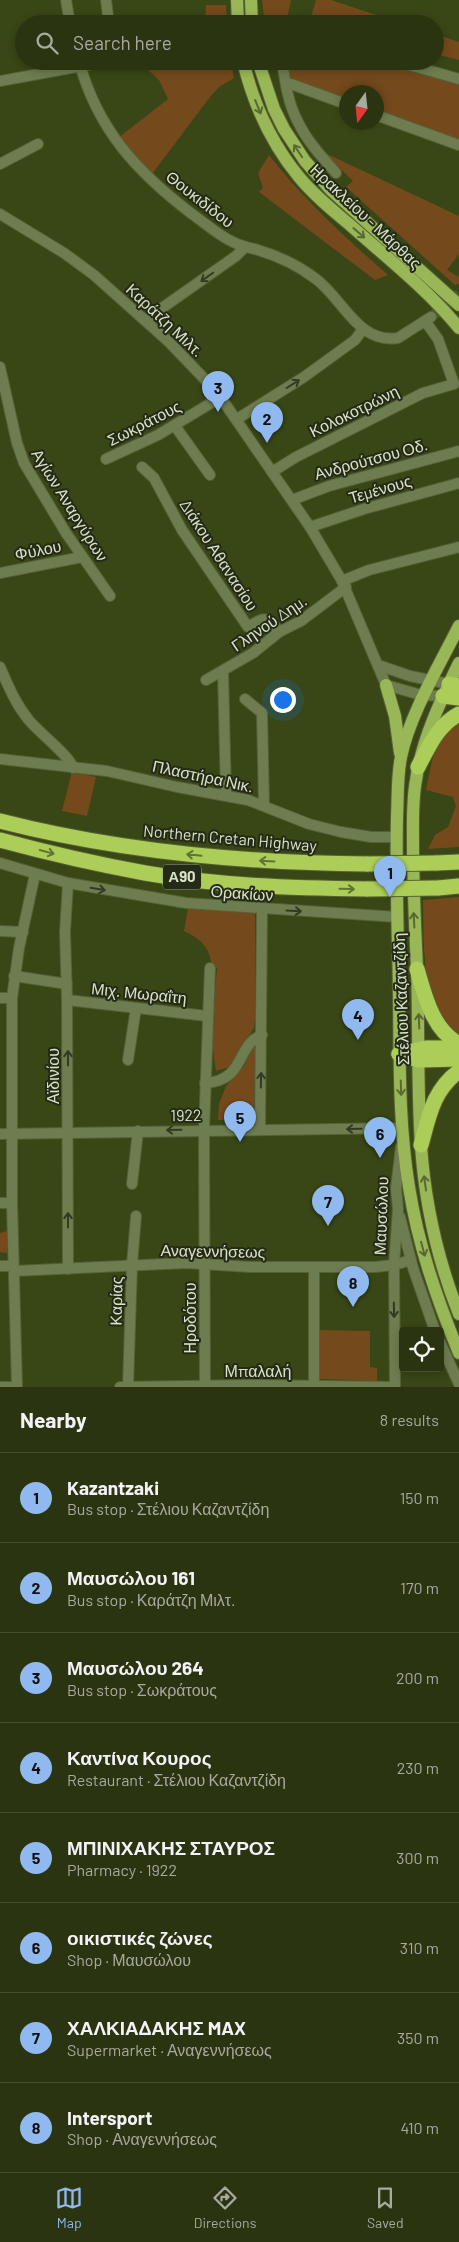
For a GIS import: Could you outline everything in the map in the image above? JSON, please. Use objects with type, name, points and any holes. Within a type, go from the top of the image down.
[{"type":"highway","points":[[450,689],[459,698]]},
{"type":"highway","points":[[418,767],[438,731],[450,719],[459,714]]},
{"type":"highway","name":"Northern Cretan Highway","points":[[0,821],[86,840],[160,851],[243,860],[368,864],[451,862]]},
{"type":"highway","name":"Α90","points":[[0,840],[58,855],[146,873],[270,886],[368,889],[459,887]]},
{"type":"highway","points":[[417,969],[435,1020],[443,1032],[459,1044]]},
{"type":"highway","points":[[419,1054],[459,1048]]},
{"type":"highway","points":[[399,1054],[419,1054],[459,1059]]},
{"type":"highway","points":[[421,1145],[435,1097],[445,1082],[459,1071]]},
{"type":"main road","points":[[237,0],[238,15]]},
{"type":"main road","points":[[250,0],[251,15]]},
{"type":"main road","name":"Ηρακλείου - Μάρθας","points":[[246,70],[253,95],[267,128],[280,151],[299,177],[323,201],[430,296],[459,328]]},
{"type":"main road","name":"Ηρακλείου - Μάρθας","points":[[261,70],[274,109],[284,129],[308,165],[331,190],[459,306]]},
{"type":"main road","points":[[424,696],[459,626]]},
{"type":"main road","points":[[450,689],[459,663]]},
{"type":"main road","points":[[386,685],[396,716],[401,757]]},
{"type":"main road","name":"Στέλιου Καζαντζίδη","points":[[450,689],[426,738],[418,767],[413,809],[413,901],[417,969],[421,1145],[426,1187],[437,1243],[450,1291],[459,1314]]},
{"type":"main road","name":"Στέλιου Καζαντζίδη","points":[[424,696],[401,757],[396,837],[399,1054],[403,1132],[409,1187],[418,1232],[435,1292],[459,1353]]},
{"type":"street","points":[[66,0],[68,15]]},
{"type":"street","points":[[106,0],[108,15]]},
{"type":"street","points":[[0,81],[52,70]]},
{"type":"street","name":"Θουκιδίδου","points":[[82,70],[92,100],[104,123],[132,162],[183,207],[224,237],[245,247],[276,257],[315,279],[330,292],[363,330],[380,337],[394,339],[405,335],[428,319],[438,339],[454,384]]},
{"type":"street","points":[[284,70],[297,121],[308,140],[336,173]]},
{"type":"street","points":[[427,70],[459,79]]},
{"type":"street","points":[[286,84],[291,84],[339,101]]},
{"type":"street","points":[[384,118],[459,144]]},
{"type":"street","points":[[0,164],[38,144]]},
{"type":"street","name":"Καράτζη Μιλτ.","points":[[0,214],[79,264],[145,320],[181,354],[221,397],[310,526],[344,584],[386,685]]},
{"type":"street","points":[[145,320],[224,265],[245,247]]},
{"type":"street","points":[[237,419],[304,377],[348,346],[363,330]]},
{"type":"street","name":"Αγίων Αναργύρων","points":[[0,367],[4,400],[24,463],[82,557],[110,596]]},
{"type":"street","name":"Κολοκοτρώνη","points":[[272,472],[296,457],[414,398],[454,384]]},
{"type":"street","name":"Σωκράτους","points":[[106,459],[175,426],[221,397]]},
{"type":"street","points":[[175,426],[210,475]]},
{"type":"street","name":"Ανδρούτσου Οδ.","points":[[292,500],[329,486],[459,451]]},
{"type":"street","name":"Διάκου Αθανασίου","points":[[142,467],[154,478],[182,530],[248,627],[259,620],[267,619],[272,622],[279,632]]},
{"type":"street","name":"Τεμένους","points":[[310,526],[459,483]]},
{"type":"street","name":"Γληνού Δημ.","points":[[206,680],[223,672],[253,653],[279,632],[301,621],[344,584],[369,570],[459,546]]},
{"type":"street","name":"Φύλου","points":[[0,573],[82,557]]},
{"type":"street","points":[[378,665],[390,671],[431,680],[450,689]]},
{"type":"street","points":[[0,666],[10,692],[22,711],[46,739],[68,758],[73,768]]},
{"type":"street","points":[[223,672],[226,796]]},
{"type":"street","points":[[386,685],[424,696],[450,689]]},
{"type":"street","points":[[245,699],[262,713],[264,805]]},
{"type":"street","name":"Πλαστήρα Νικ.","points":[[0,759],[107,771],[264,805],[309,824],[332,830],[371,837],[396,837]]},
{"type":"street","name":"Ορακίων","points":[[0,863],[68,883],[186,903],[397,917]]},
{"type":"street","points":[[0,1387],[16,1387],[11,1134],[12,998],[14,976],[35,874]]},
{"type":"street","name":"Αϊδινίου","points":[[68,883],[65,932],[67,984],[68,1269]]},
{"type":"street","points":[[260,1129],[262,909]]},
{"type":"street","points":[[0,931],[23,932]]},
{"type":"street","name":"Ηροδότου","points":[[205,1386],[204,1130],[210,968]]},
{"type":"street","points":[[14,976],[67,984]]},
{"type":"street","points":[[0,998],[12,998]]},
{"type":"street","name":"Μιχ. Μωραΐτη","points":[[67,1000],[207,1016]]},
{"type":"street","points":[[128,1060],[136,1008]]},
{"type":"street","points":[[205,1083],[219,1081],[230,1074],[237,1068],[252,1041],[262,1035]]},
{"type":"street","name":"1922","points":[[0,1134],[260,1129],[403,1132]]},
{"type":"street","points":[[132,1184],[138,1131]]},
{"type":"street","name":"Μαυσώλου","points":[[395,1387],[394,1265],[398,1209],[396,1188],[403,1132]]},
{"type":"street","points":[[0,1203],[12,1203]]},
{"type":"street","points":[[398,1209],[411,1260],[434,1327]]},
{"type":"street","name":"Καρίας","points":[[128,1387],[132,1265],[136,1216]]},
{"type":"street","name":"Αναγεννήσεως","points":[[0,1266],[13,1269],[206,1264],[314,1267],[394,1265],[411,1260]]},
{"type":"street","points":[[314,1267],[314,1386]]},
{"type":"street","points":[[444,1351],[459,1384]]},
{"type":"street","name":"Μπαλαλή","points":[[120,1387],[395,1387]]},
{"type":"shaded area","points":[[262,0],[291,0],[288,15],[264,15]]},
{"type":"shaded area","points":[[316,0],[331,0],[376,15],[312,15]]},
{"type":"shaded area","points":[[206,5],[226,5],[227,15],[205,15]]},
{"type":"shaded area","points":[[444,37],[459,42],[459,60],[444,56]]},
{"type":"shaded area","points":[[148,70],[233,70],[234,78],[219,87],[210,97],[152,174],[118,138],[168,99],[159,80]]},
{"type":"shaded area","points":[[288,70],[418,70],[459,82],[459,141],[384,114],[384,85],[339,85],[339,98],[294,81],[289,76]]},
{"type":"shaded area","points":[[323,152],[459,216],[459,254],[447,270],[459,277],[459,284],[455,285],[346,187],[353,181]]},
{"type":"shaded area","points":[[269,155],[311,203],[388,275],[375,280],[259,192],[263,188],[258,173]]},
{"type":"shaded area","points":[[459,722],[459,847],[428,849],[435,835],[448,827],[456,806],[453,797],[426,790],[432,760],[443,737]]},
{"type":"shaded area","points":[[72,771],[96,777],[87,816],[62,811]]},
{"type":"shaded area","points":[[459,897],[459,1037],[446,1024],[431,992],[425,955],[423,900]]},
{"type":"shaded area","points":[[188,908],[255,913],[254,1028],[229,1067],[216,1071],[211,1038],[217,968],[211,962],[208,951],[202,943],[184,931]]},
{"type":"shaded area","points":[[254,1045],[257,1047],[253,1120],[218,1120],[219,1104],[226,1086],[244,1066]]},
{"type":"shaded area","points":[[7,1231],[7,1253],[0,1252],[0,1233]]},
{"type":"shaded area","points":[[319,1330],[370,1331],[370,1367],[377,1368],[377,1381],[319,1379]]},
{"type":"tunnel","points":[[431,317],[459,294]]},
{"type":"place","name":"Μαυσώλου 264","points":[[218,412]]},
{"type":"place","name":"Μαυσώλου 161","points":[[267,443]]},
{"type":"place","name":"Kazantzaki","points":[[390,897]]},
{"type":"place","name":"Καντίνα Κουρος","points":[[358,1040]]},
{"type":"place","name":"ΜΠΙΝΙΧΑΚΗΣ ΣΤΑΥΡΟΣ","points":[[240,1142]]},
{"type":"place","name":"οικιστικές ζώνες","points":[[380,1158]]},
{"type":"place","name":"ΧΑΛΚΙΑΔΑΚΗΣ MAX","points":[[328,1226]]},
{"type":"place","name":"Intersport","points":[[353,1307]]}]
